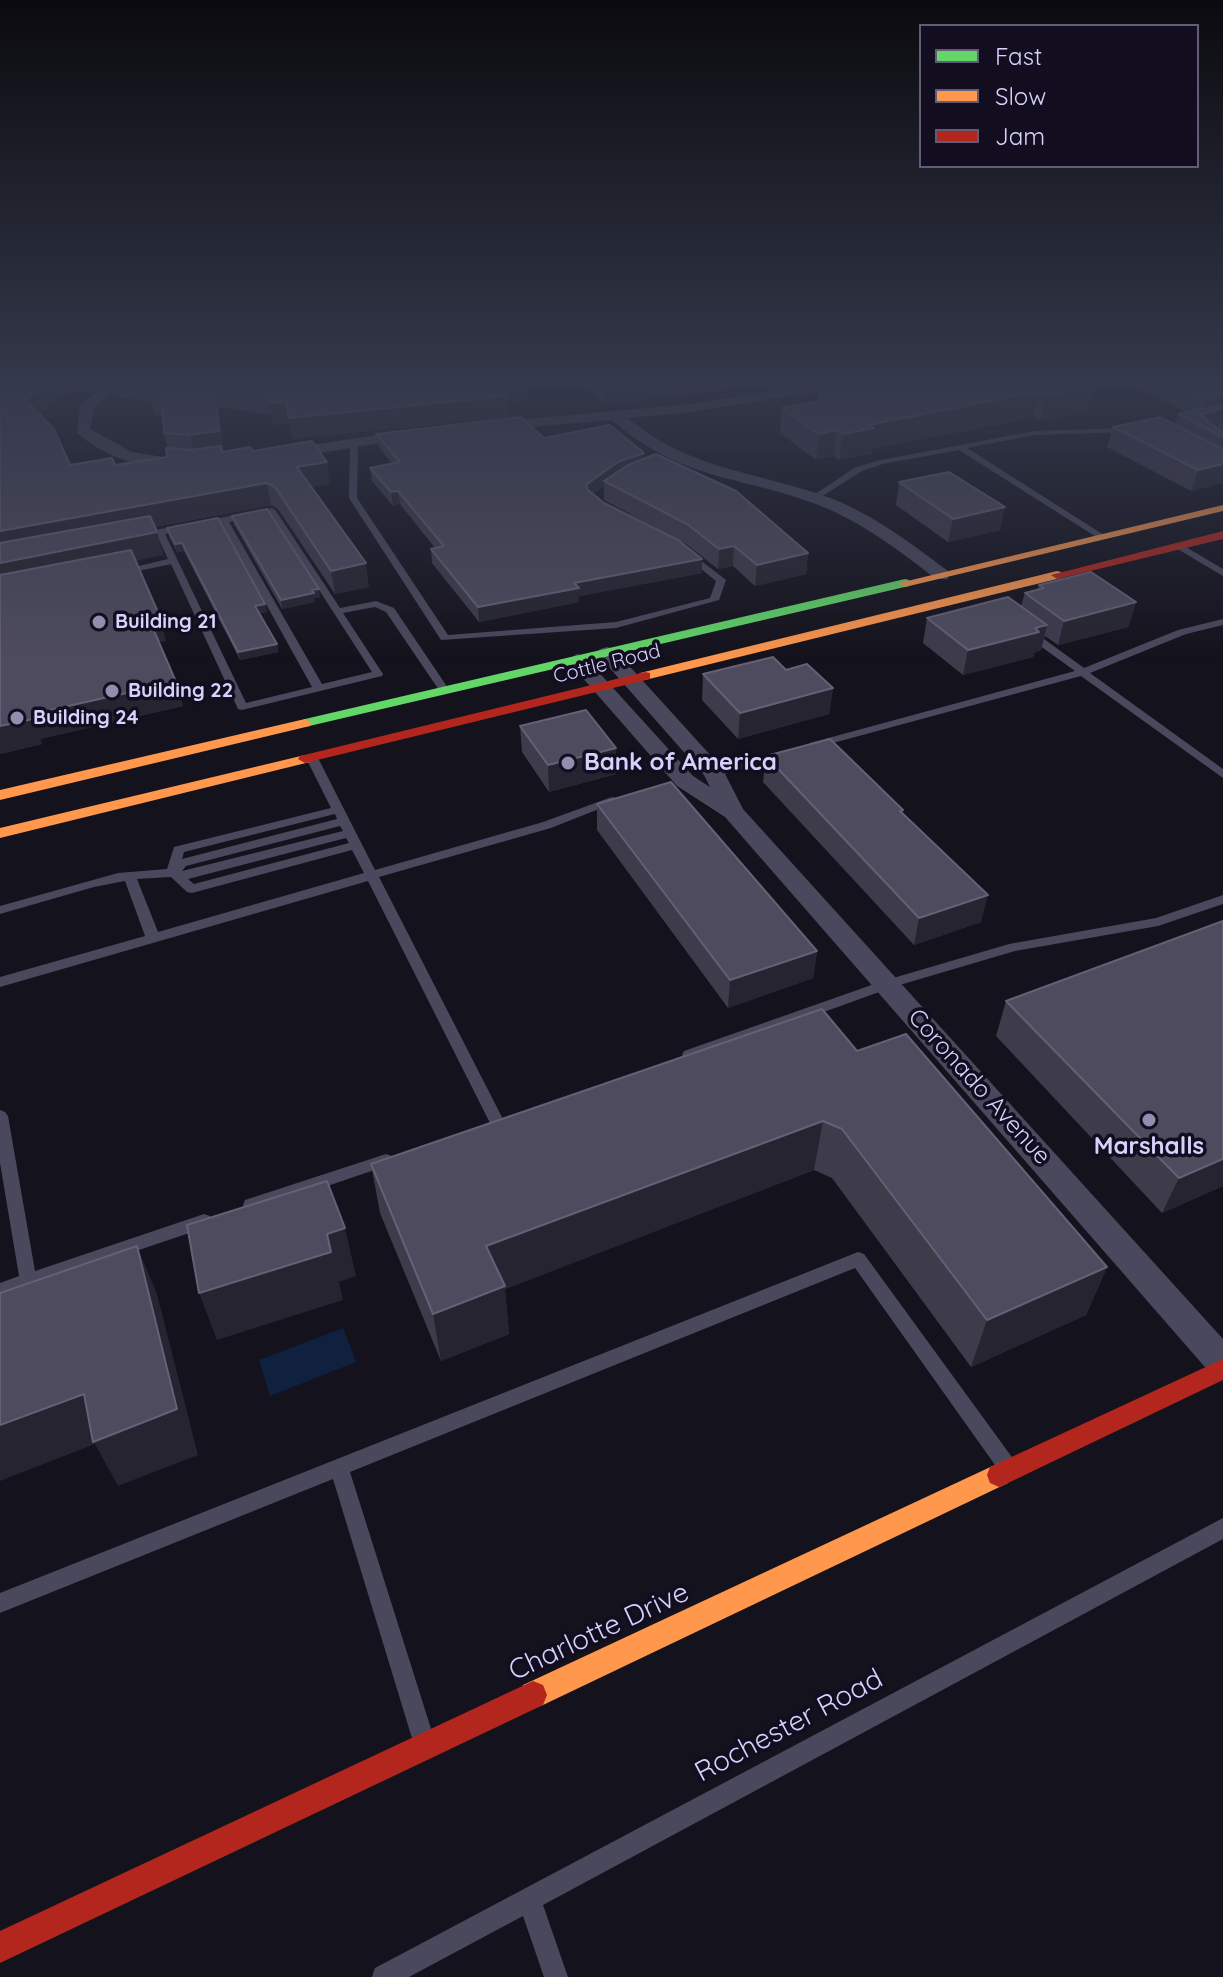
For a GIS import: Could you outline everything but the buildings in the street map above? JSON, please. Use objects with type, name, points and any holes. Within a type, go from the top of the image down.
[{"type":"main road","name":"Cottle Road","points":[[0,795],[1223,508]]},
{"type":"main road","name":"Cottle Road","points":[[0,833],[843,629],[983,599],[1223,535]]},
{"type":"main road","points":[[983,599],[973,584],[980,575],[1057,547]]},
{"type":"main road","points":[[843,629],[849,617],[891,599],[933,587],[942,575]]},
{"type":"main road","name":"Charlotte Drive","points":[[0,1947],[1010,1470],[1223,1366]]},
{"type":"street","points":[[733,478],[813,498],[888,534],[942,575]]},
{"type":"street","name":"Coronado Avenue","points":[[607,653],[714,773],[733,812],[1223,1366]]},
{"type":"street","name":"Coronado Avenue","points":[[577,660],[603,688],[676,783],[733,812]]},
{"type":"lane","points":[[353,478],[353,498],[445,638],[616,625],[714,600],[721,580],[682,549]]},
{"type":"lane","points":[[813,498],[844,478]]},
{"type":"lane","points":[[1009,478],[1101,537]]},
{"type":"lane","points":[[131,538],[160,532],[272,511],[378,674],[242,707],[160,532]]},
{"type":"lane","points":[[224,520],[319,689]]},
{"type":"lane","points":[[1179,546],[1223,573]]},
{"type":"lane","points":[[112,573],[174,561]]},
{"type":"lane","points":[[337,611],[376,604],[390,610],[445,691]]},
{"type":"lane","points":[[714,773],[1083,672],[1182,632],[1223,622]]},
{"type":"lane","points":[[1024,629],[1223,774]]},
{"type":"lane","points":[[312,758],[498,1123]]},
{"type":"lane","points":[[0,982],[547,825],[625,798]]},
{"type":"lane","points":[[173,872],[192,889],[347,827]]},
{"type":"lane","points":[[0,910],[130,876],[173,872],[182,863],[347,827]]},
{"type":"lane","points":[[130,876],[153,938]]},
{"type":"lane","points":[[668,1062],[888,984],[1014,947],[1158,922],[1223,899]]},
{"type":"lane","points":[[0,1116],[28,1280]]},
{"type":"lane","points":[[0,1290],[398,1156]]},
{"type":"lane","points":[[0,1603],[858,1259],[1010,1470]]},
{"type":"lane","points":[[339,1468],[426,1745]]},
{"type":"lane","name":"Rochester Road","points":[[384,1977],[1223,1528]]},
{"type":"lane","points":[[529,1900],[556,1977]]},
{"type":"water","points":[[343,1328],[356,1362],[270,1396],[259,1360]]},
{"type":"traffic: fast","points":[[305,723],[905,583]]},
{"type":"traffic: slow","points":[[905,583],[1223,508]]},
{"type":"traffic: slow","points":[[645,676],[1057,575]]},
{"type":"traffic: slow","points":[[0,795],[305,723]]},
{"type":"traffic: slow","points":[[0,833],[305,759]]},
{"type":"traffic: slow","points":[[533,1695],[999,1475]]},
{"type":"traffic: jam","points":[[1057,575],[1223,535]]},
{"type":"traffic: jam","points":[[305,759],[645,676]]},
{"type":"traffic: jam","points":[[999,1475],[1223,1369]]},
{"type":"traffic: jam","points":[[0,1947],[533,1695]]},
{"type":"place","name":"Building 21","points":[[99,622]]},
{"type":"place","name":"Building 22","points":[[112,691]]},
{"type":"place","name":"Building 24","points":[[17,718]]},
{"type":"place","name":"Bank of America","points":[[568,763]]},
{"type":"place","name":"Marshalls","points":[[1149,1120]]}]
